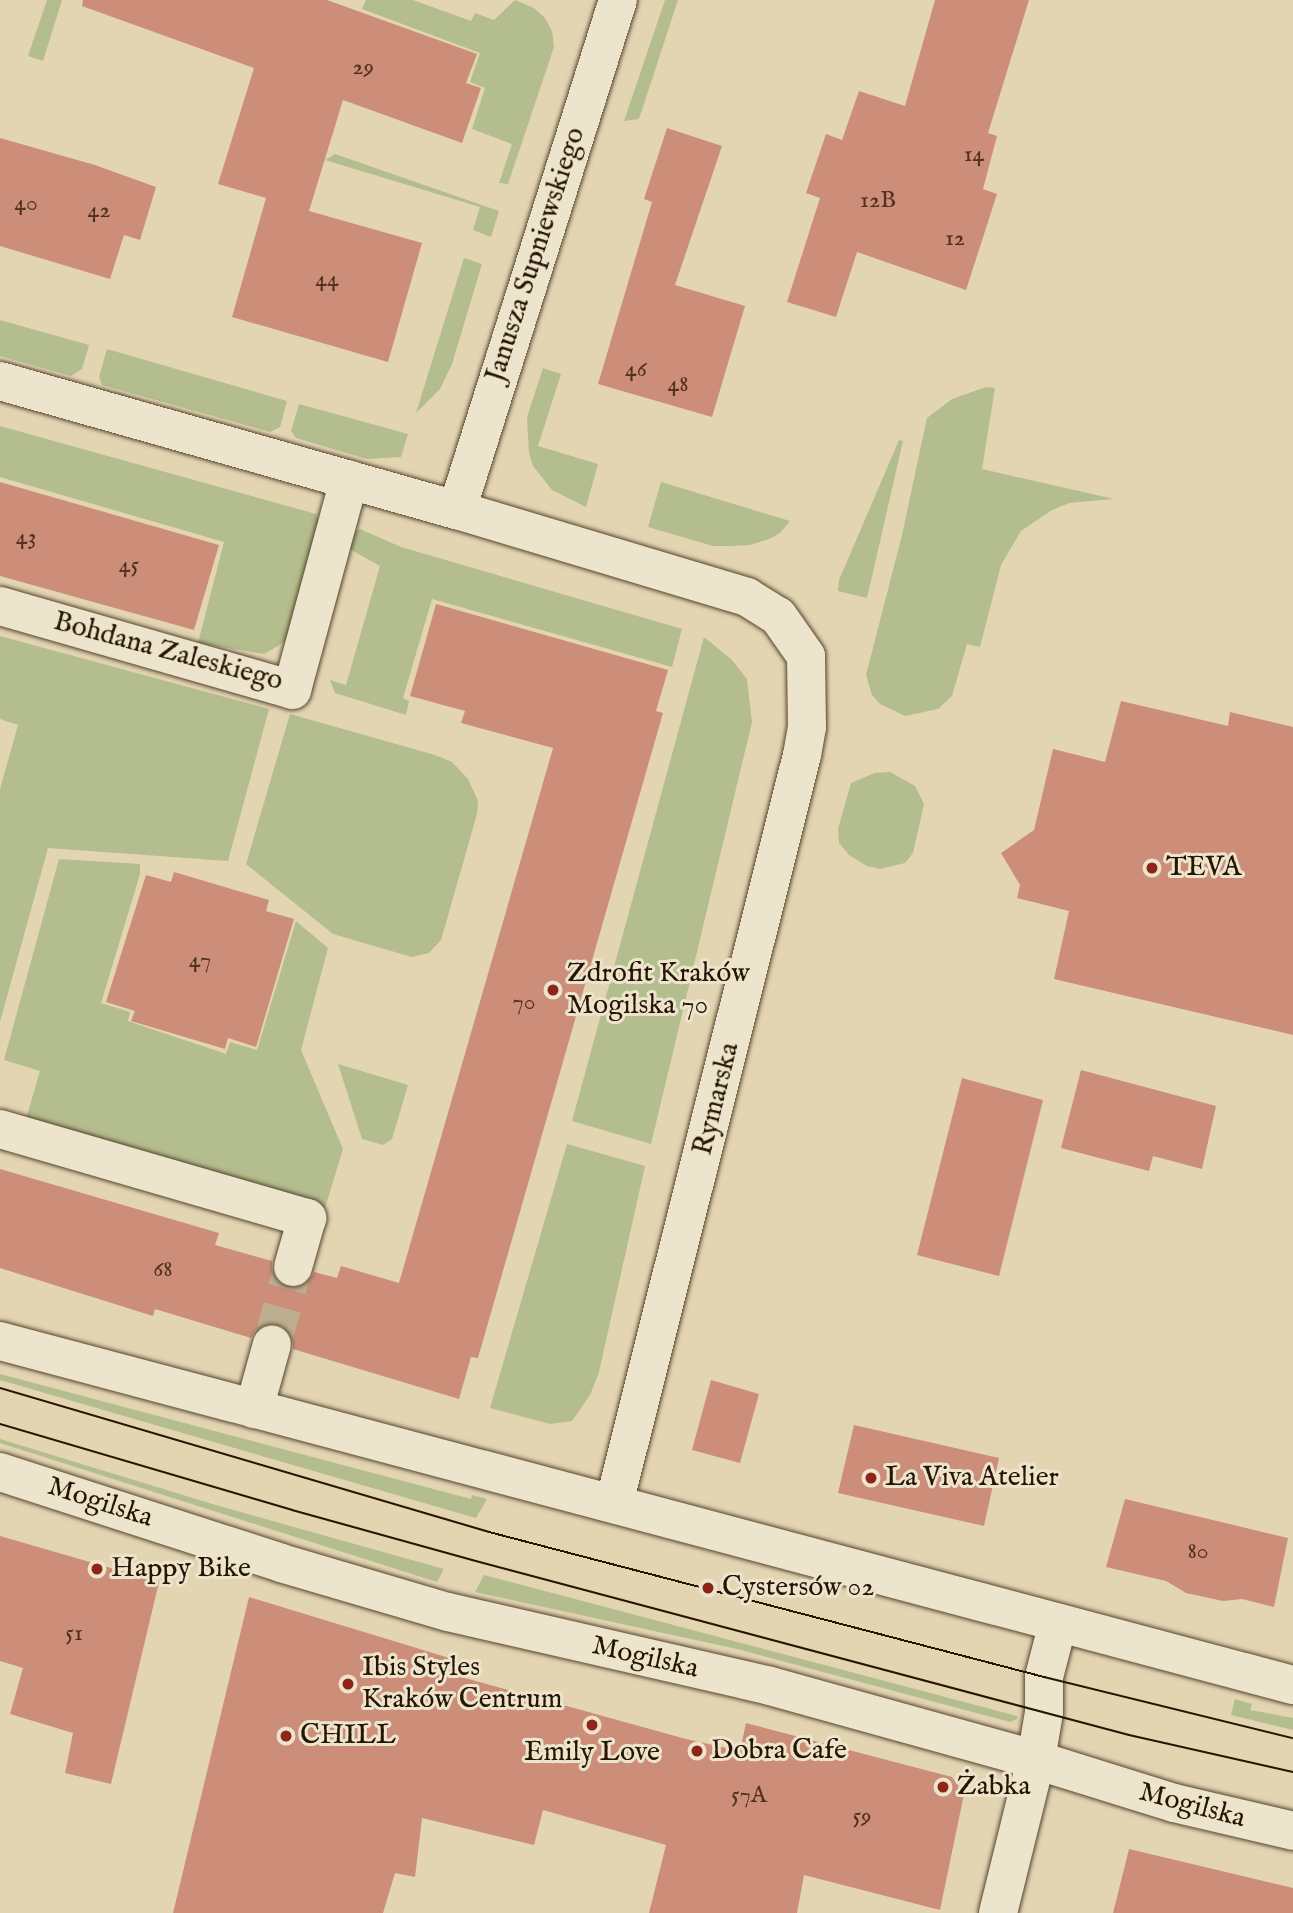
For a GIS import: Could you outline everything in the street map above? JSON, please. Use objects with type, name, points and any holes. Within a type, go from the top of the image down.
[{"type":"street","name":"Janusza Supniewskiego","points":[[457,510],[476,442],[618,0]]},
{"type":"street","points":[[0,381],[457,510]]},
{"type":"street","name":"Bohdana Zaleskiego","points":[[0,606],[292,690],[349,480]]},
{"type":"street","name":"Rymarska","points":[[457,510],[747,597],[778,616],[806,656],[807,727],[804,746],[614,1504]]},
{"type":"street","points":[[0,1129],[307,1218],[293,1267]]},
{"type":"street","points":[[0,1341],[1293,1685]]},
{"type":"street","points":[[254,1409],[272,1344]]},
{"type":"street","name":"Mogilska","points":[[0,1472],[281,1563],[448,1612],[770,1686],[1036,1760],[1174,1803],[1293,1831]]},
{"type":"street","points":[[998,1913],[1036,1760],[1044,1712],[1044,1677],[1058,1623]]},
{"type":"green space","points":[[47,0],[62,0],[43,61],[28,56]]},
{"type":"green space","points":[[366,0],[413,0],[471,21],[475,13],[494,20],[515,0],[534,8],[545,18],[552,31],[554,47],[508,184],[499,183],[512,144],[472,129],[485,88],[470,82],[480,53],[362,9]]},
{"type":"green space","points":[[665,0],[678,0],[639,119],[624,121]]},
{"type":"green space","points":[[335,154],[499,211],[491,237],[473,230],[480,207],[325,160]]},
{"type":"green space","points":[[464,258],[482,264],[452,364],[440,389],[416,413]]},
{"type":"green space","points":[[0,320],[89,345],[82,369],[71,376],[0,356]]},
{"type":"green space","points":[[107,349],[287,401],[280,427],[270,432],[102,385],[99,377]]},
{"type":"green space","points":[[543,368],[561,374],[538,446],[598,464],[586,507],[552,490],[533,466],[529,453],[527,417]]},
{"type":"green space","points":[[986,387],[995,388],[982,469],[1114,499],[1069,503],[1052,510],[1021,531],[1001,565],[980,647],[967,644],[952,696],[938,709],[905,716],[880,704],[872,695],[866,675],[902,535],[927,418],[952,399]]},
{"type":"green space","points":[[299,404],[408,434],[401,457],[367,459],[296,438],[291,431]]},
{"type":"green space","points":[[0,426],[316,514],[321,524],[288,640],[264,654],[198,643],[224,542],[0,477]]},
{"type":"green space","points":[[899,440],[903,441],[867,598],[838,591],[839,580]]},
{"type":"green space","points":[[661,482],[790,521],[780,533],[769,539],[750,545],[732,546],[713,546],[648,527]]},
{"type":"green space","points":[[360,529],[401,547],[682,629],[672,667],[432,599],[403,698],[409,701],[406,715],[335,693],[330,680],[346,685],[380,566],[346,547],[353,532]]},
{"type":"green space","points":[[0,636],[269,709],[228,861],[48,848],[0,1022],[0,789],[18,725],[0,719]]},
{"type":"green space","points":[[704,637],[732,660],[747,679],[752,722],[651,1144],[572,1121]]},
{"type":"green space","points":[[290,714],[435,755],[452,762],[468,779],[478,801],[477,814],[441,940],[429,953],[412,957],[333,934],[246,864]]},
{"type":"green space","points":[[890,772],[915,786],[924,804],[913,853],[905,863],[880,869],[867,866],[849,855],[839,843],[838,829],[851,783],[875,773]]},
{"type":"green space","points":[[59,859],[140,864],[140,874],[101,1003],[130,1012],[128,1021],[226,1054],[230,1042],[257,1050],[296,921],[328,948],[301,1050],[343,1149],[325,1208],[25,1122],[40,1071],[4,1060]]},
{"type":"green space","points":[[338,1064],[408,1085],[392,1139],[383,1145],[362,1139]]},
{"type":"green space","points":[[567,1144],[645,1166],[599,1372],[590,1395],[572,1421],[550,1424],[490,1408]]},
{"type":"green space","points":[[0,1374],[471,1499],[472,1495],[487,1499],[476,1518],[0,1380]]},
{"type":"green space","points":[[0,1439],[219,1506],[444,1569],[437,1582],[0,1443]]},
{"type":"green space","points":[[484,1575],[1017,1716],[1017,1719],[1010,1722],[737,1649],[475,1592]]},
{"type":"green space","points":[[1235,1699],[1252,1704],[1250,1710],[1293,1718],[1293,1730],[1231,1715]]},
{"type":"building","points":[[83,0],[327,0],[477,54],[466,83],[481,88],[462,143],[343,100],[309,211],[422,243],[388,362],[232,317],[266,198],[218,184],[254,68],[82,6]]},
{"type":"building","points":[[935,0],[1029,0],[988,133],[997,136],[983,189],[997,194],[966,290],[857,252],[836,317],[787,302],[820,198],[806,193],[826,134],[842,140],[859,91],[905,106]]},
{"type":"building","points":[[667,128],[722,146],[675,285],[745,306],[712,417],[598,384],[652,202],[644,199]]},
{"type":"building","points":[[0,138],[95,165],[156,187],[140,240],[124,235],[110,279],[0,246]]},
{"type":"building","points":[[0,482],[219,545],[194,630],[0,576]]},
{"type":"building","points":[[436,604],[668,670],[656,711],[663,713],[478,1358],[471,1357],[459,1399],[293,1349],[293,1338],[287,1328],[278,1323],[266,1323],[256,1329],[251,1338],[155,1309],[153,1316],[0,1268],[0,1169],[219,1233],[215,1245],[272,1261],[272,1272],[277,1282],[288,1288],[298,1288],[308,1283],[314,1272],[337,1278],[341,1266],[399,1283],[553,748],[461,723],[465,711],[410,696]]},
{"type":"building","name":"TEVA","points":[[1121,701],[1228,726],[1230,712],[1293,727],[1293,1035],[1054,979],[1069,911],[1017,898],[1020,885],[1001,853],[1034,830],[1053,749],[1105,762]]},
{"type":"building","points":[[174,872],[269,900],[266,911],[294,919],[256,1047],[228,1038],[225,1049],[131,1021],[135,1011],[106,1002],[146,875],[171,882]]},
{"type":"building","points":[[1081,1070],[1216,1106],[1202,1169],[1153,1156],[1149,1171],[1061,1148]]},
{"type":"building","points":[[962,1078],[1043,1100],[999,1276],[917,1255]]},
{"type":"building","points":[[711,1380],[759,1394],[740,1463],[692,1450]]},
{"type":"building","points":[[854,1425],[999,1458],[984,1526],[838,1493]]},
{"type":"building","points":[[1125,1499],[1288,1538],[1274,1607],[1242,1599],[1223,1601],[1186,1593],[1166,1581],[1106,1567]]},
{"type":"building","points":[[0,1536],[159,1582],[111,1784],[65,1773],[73,1733],[10,1714],[23,1668],[0,1661]]},
{"type":"building","points":[[249,1597],[469,1664],[465,1678],[686,1739],[740,1751],[746,1723],[952,1777],[964,1794],[940,1910],[804,1875],[797,1913],[649,1913],[666,1845],[543,1810],[534,1845],[422,1818],[415,1877],[395,1873],[383,1913],[173,1913]]},
{"type":"building","points":[[1129,1849],[1293,1888],[1293,1913],[1113,1913]]},
{"type":"tunnel","points":[[272,1344],[293,1267]]},
{"type":"tram line","points":[[0,1388],[489,1532],[1044,1677],[1293,1738]]},
{"type":"tram line","points":[[0,1424],[472,1560],[1129,1735],[1293,1772]]},
{"type":"place","name":"TEVA","points":[[1152,868]]},
{"type":"place","name":"Zdrofit Kraków Mogilska 70","points":[[553,990]]},
{"type":"place","name":"La Viva Atelier","points":[[871,1478]]},
{"type":"place","name":"Happy Bike","points":[[97,1569]]},
{"type":"place","name":"Cystersów 02","points":[[708,1588]]},
{"type":"place","name":"Ibis Styles Kraków Centrum","points":[[348,1684]]},
{"type":"place","name":"Emily Love","points":[[592,1725]]},
{"type":"place","name":"CHILL","points":[[286,1736]]},
{"type":"place","name":"Dobra Cafe","points":[[697,1751]]},
{"type":"place","name":"Żabka","points":[[943,1787]]}]
